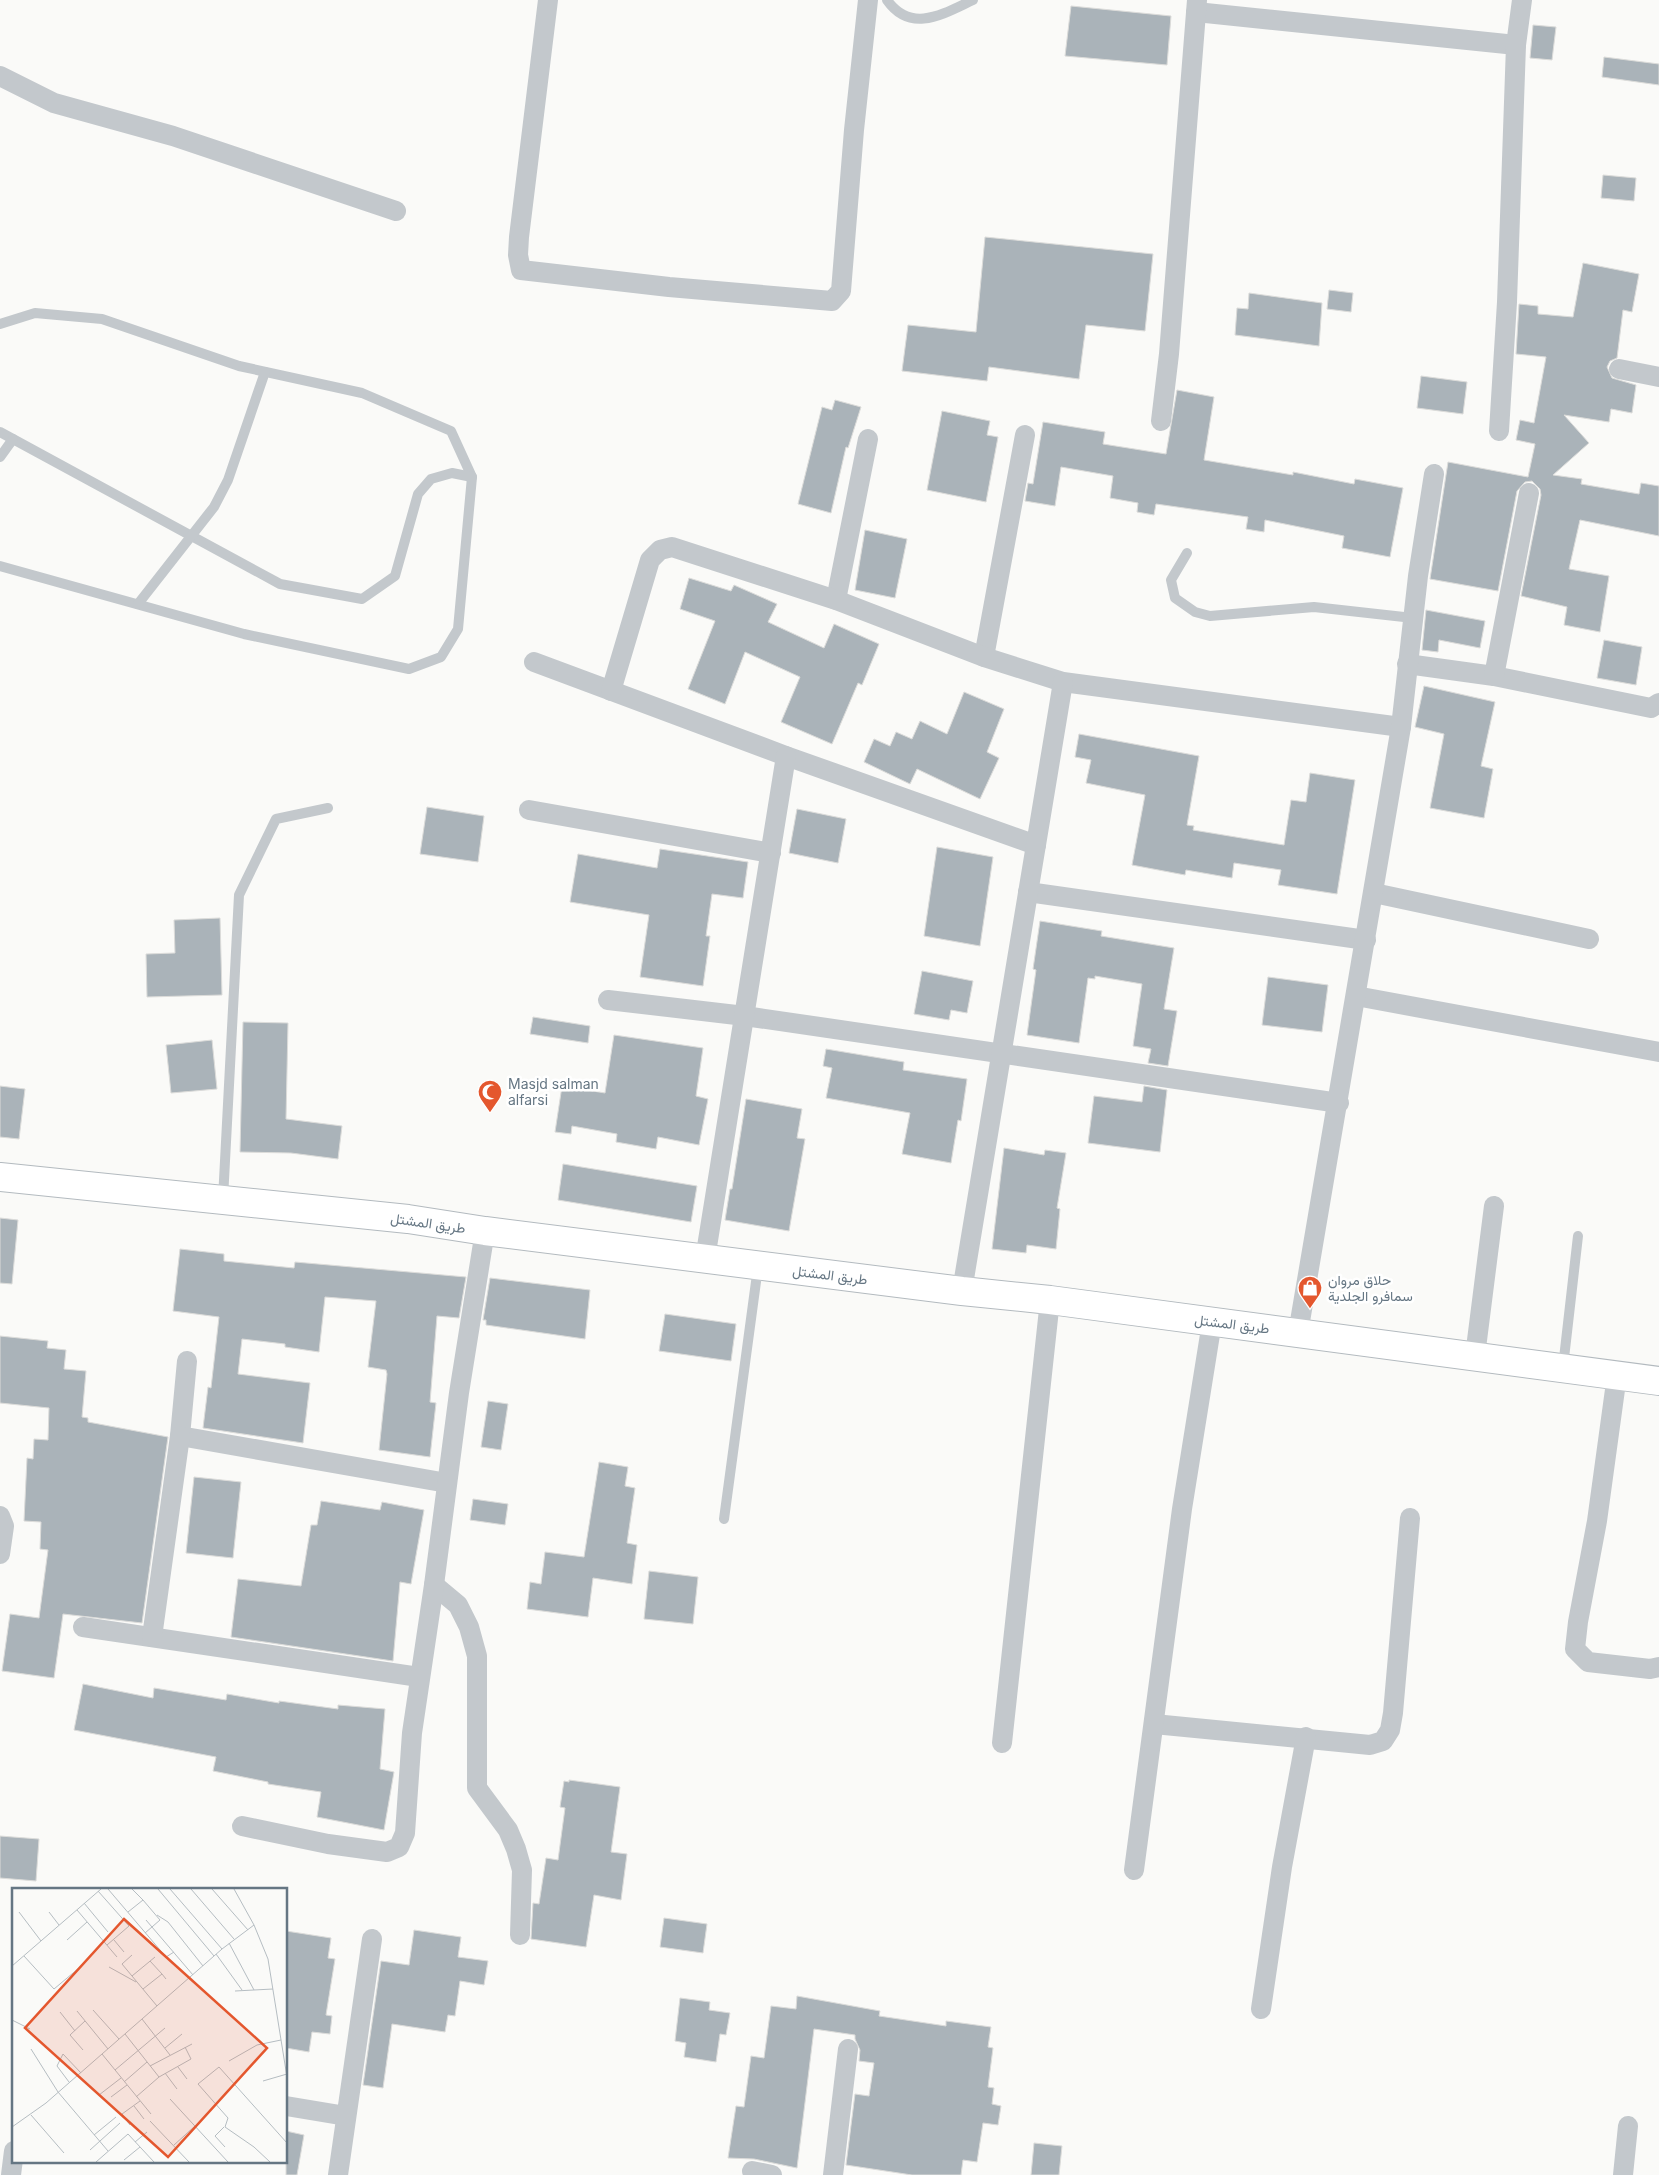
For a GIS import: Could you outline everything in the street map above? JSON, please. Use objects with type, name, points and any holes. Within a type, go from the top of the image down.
[{"type":"main road","name":"طريق المشتل","points":[[0,1177],[408,1219],[706,1260],[1050,1300],[1659,1381]]},
{"type":"street","points":[[548,0],[519,237],[518,255],[522,270],[669,287],[832,302],[841,291],[854,130],[868,0]]},
{"type":"street","points":[[1499,431],[1507,302],[1516,45],[1522,0]]},
{"type":"street","points":[[1161,421],[1170,344],[1196,6],[1516,45]]},
{"type":"street","points":[[0,76],[54,103],[173,136],[396,211]]},
{"type":"street","points":[[1619,369],[1659,377]]},
{"type":"street","points":[[984,657],[1025,435]]},
{"type":"street","points":[[836,600],[868,438]]},
{"type":"street","points":[[1298,1332],[1339,1103],[1401,728],[1407,664],[1434,474]]},
{"type":"street","points":[[1494,676],[1528,493]]},
{"type":"street","points":[[611,691],[650,560],[660,550],[672,547],[836,600],[984,657],[1063,682],[1401,728]]},
{"type":"street","points":[[534,662],[786,756],[1036,845]]},
{"type":"street","points":[[1407,664],[1494,676],[1651,708],[1659,703]]},
{"type":"street","points":[[962,1291],[1063,682]]},
{"type":"street","points":[[706,1260],[786,756]]},
{"type":"street","points":[[529,810],[771,853]]},
{"type":"street","points":[[1028,892],[1366,940]]},
{"type":"street","points":[[1374,892],[1590,939]]},
{"type":"street","points":[[1356,996],[1659,1052]]},
{"type":"street","points":[[608,1000],[745,1016],[1339,1103]]},
{"type":"street","points":[[1475,1356],[1494,1206]]},
{"type":"street","points":[[242,1826],[328,1844],[387,1852],[399,1847],[405,1833],[412,1733],[419,1677],[434,1585],[446,1483],[485,1231]]},
{"type":"street","points":[[1002,1743],[1050,1300]]},
{"type":"street","points":[[1134,1870],[1182,1509],[1212,1322]]},
{"type":"street","points":[[152,1637],[180,1436],[187,1360]]},
{"type":"street","points":[[1617,1374],[1597,1521],[1578,1622],[1575,1649],[1588,1662],[1650,1669],[1659,1667]]},
{"type":"street","points":[[180,1436],[446,1483]]},
{"type":"street","points":[[0,1516],[4,1526],[0,1554]]},
{"type":"street","points":[[1154,1724],[1306,1737],[1370,1745],[1383,1741],[1390,1730],[1410,1518]]},
{"type":"street","points":[[434,1585],[458,1605],[469,1627],[477,1656],[477,1788],[508,1830],[516,1849],[522,1870],[520,1935]]},
{"type":"street","points":[[83,1626],[419,1677]]},
{"type":"street","points":[[1261,2010],[1282,1867],[1306,1737]]},
{"type":"street","points":[[338,2175],[372,1939]]},
{"type":"street","points":[[833,2175],[848,2049]]},
{"type":"street","points":[[288,2106],[346,2116]]},
{"type":"street","points":[[1623,2175],[1628,2126]]},
{"type":"street","points":[[11,2175],[13,2162]]},
{"type":"street","points":[[752,2171],[772,2175]]},
{"type":"lane","points":[[887,0],[895,11],[918,19],[935,18],[973,0]]},
{"type":"lane","points":[[0,324],[35,313],[102,319],[239,366],[362,393],[451,431],[472,476],[458,629],[441,657],[409,669],[244,634],[0,566]]},
{"type":"lane","points":[[138,604],[214,507],[228,480],[265,372]]},
{"type":"lane","points":[[0,432],[280,584],[362,598],[395,576],[418,494],[431,479],[452,473],[472,476]]},
{"type":"lane","points":[[0,457],[13,440]]},
{"type":"lane","points":[[1187,553],[1171,580],[1175,598],[1195,612],[1210,616],[1314,607],[1413,618]]},
{"type":"lane","points":[[223,1200],[239,895],[276,819],[328,808]]},
{"type":"lane","points":[[1563,1368],[1578,1236]]},
{"type":"lane","points":[[724,1519],[758,1266]]},
{"type":"building","points":[[1071,6],[1171,16],[1167,65],[1065,56]]},
{"type":"building","points":[[1533,25],[1556,27],[1552,60],[1530,58]]},
{"type":"building","points":[[1604,57],[1659,64],[1659,85],[1602,77]]},
{"type":"building","points":[[1603,175],[1636,178],[1634,201],[1601,198]]},
{"type":"building","points":[[985,237],[1153,254],[1145,331],[1086,325],[1079,379],[989,367],[987,381],[902,371],[908,325],[976,332]]},
{"type":"building","points":[[1583,263],[1639,274],[1632,312],[1623,310],[1617,358],[1610,361],[1607,367],[1612,378],[1636,385],[1632,413],[1611,409],[1609,422],[1564,415],[1589,443],[1553,475],[1582,479],[1581,484],[1639,494],[1641,483],[1659,486],[1659,536],[1580,520],[1569,569],[1609,576],[1600,632],[1564,625],[1567,607],[1521,596],[1541,495],[1540,489],[1532,481],[1525,482],[1517,491],[1498,591],[1430,579],[1448,462],[1528,477],[1535,444],[1516,440],[1520,420],[1534,423],[1546,357],[1516,354],[1519,304],[1538,306],[1538,314],[1573,317]]},
{"type":"building","points":[[1329,290],[1353,293],[1351,312],[1327,309]]},
{"type":"building","points":[[1249,293],[1322,303],[1319,346],[1235,335],[1237,308],[1248,309]]},
{"type":"building","points":[[1421,376],[1467,382],[1463,414],[1417,408]]},
{"type":"building","points":[[1177,390],[1214,397],[1204,460],[1293,475],[1293,472],[1354,484],[1355,479],[1403,488],[1390,557],[1342,548],[1344,536],[1265,520],[1264,532],[1246,529],[1248,517],[1156,504],[1154,515],[1137,512],[1138,503],[1110,498],[1113,476],[1061,467],[1055,506],[1025,501],[1028,483],[1033,484],[1043,422],[1105,432],[1103,444],[1166,454]]},
{"type":"building","points":[[835,400],[861,407],[848,448],[846,447],[831,513],[798,504],[822,407],[832,410]]},
{"type":"building","points":[[942,411],[990,421],[987,435],[998,437],[986,502],[927,490]]},
{"type":"building","points":[[865,530],[907,539],[895,598],[855,590]]},
{"type":"building","points":[[689,578],[731,591],[734,585],[777,604],[768,622],[824,648],[834,624],[879,644],[862,685],[858,683],[832,744],[781,722],[800,677],[745,652],[725,704],[688,689],[715,621],[680,609]]},
{"type":"building","points":[[1426,610],[1485,621],[1480,648],[1439,640],[1438,652],[1422,650]]},
{"type":"building","points":[[1604,640],[1642,647],[1636,685],[1597,678]]},
{"type":"building","points":[[1424,686],[1495,702],[1481,766],[1493,769],[1484,818],[1430,808],[1444,734],[1415,727]]},
{"type":"building","points":[[964,692],[1004,709],[987,752],[999,758],[980,799],[917,769],[910,784],[864,762],[874,739],[890,746],[896,732],[912,739],[920,721],[947,734]]},
{"type":"building","points":[[1079,734],[1199,756],[1187,825],[1194,826],[1193,830],[1284,845],[1291,800],[1306,802],[1310,773],[1355,780],[1337,894],[1278,885],[1281,870],[1234,863],[1232,878],[1186,870],[1185,875],[1132,865],[1145,795],[1086,783],[1091,760],[1075,757]]},
{"type":"building","points":[[427,807],[484,816],[478,862],[420,854]]},
{"type":"building","points":[[797,809],[846,819],[838,863],[789,853]]},
{"type":"building","points":[[937,847],[993,857],[980,946],[924,936]]},
{"type":"building","points":[[660,849],[748,862],[743,898],[712,894],[706,936],[710,936],[703,986],[640,977],[649,915],[570,902],[578,854],[657,868]]},
{"type":"building","points":[[220,918],[222,995],[147,997],[146,954],[175,953],[174,920]]},
{"type":"building","points":[[1040,921],[1102,931],[1101,936],[1174,948],[1164,1009],[1177,1011],[1168,1066],[1148,1063],[1151,1049],[1133,1046],[1142,984],[1095,976],[1095,979],[1088,978],[1079,1043],[1027,1035],[1036,970],[1033,969]]},
{"type":"building","points":[[922,971],[973,981],[967,1013],[951,1010],[949,1020],[914,1014]]},
{"type":"building","points":[[1268,977],[1328,985],[1322,1032],[1262,1025]]},
{"type":"building","points":[[533,1017],[590,1026],[588,1043],[530,1034]]},
{"type":"building","points":[[243,1022],[288,1023],[286,1119],[342,1126],[338,1159],[291,1153],[240,1152]]},
{"type":"building","points":[[614,1035],[703,1048],[696,1096],[708,1099],[699,1145],[658,1137],[656,1149],[616,1142],[617,1134],[572,1126],[571,1134],[555,1132],[562,1086],[605,1093]]},
{"type":"building","points":[[212,1040],[217,1089],[171,1093],[166,1045]]},
{"type":"building","points":[[826,1049],[904,1062],[903,1070],[967,1079],[961,1121],[958,1120],[951,1163],[902,1154],[910,1113],[826,1098],[832,1068],[823,1066]]},
{"type":"building","points":[[0,1086],[25,1089],[19,1139],[0,1137]]},
{"type":"building","points":[[1144,1086],[1167,1090],[1160,1152],[1088,1143],[1094,1096],[1142,1102]]},
{"type":"building","points":[[746,1099],[802,1109],[797,1138],[805,1139],[789,1231],[725,1220],[730,1189],[732,1189]]},
{"type":"building","points":[[1004,1148],[1044,1155],[1045,1150],[1066,1153],[1057,1208],[1060,1209],[1056,1249],[1027,1245],[1026,1253],[992,1249]]},
{"type":"building","points":[[563,1164],[697,1186],[691,1222],[558,1200]]},
{"type":"building","points":[[0,1218],[18,1220],[12,1284],[0,1283]]},
{"type":"building","points":[[180,1249],[224,1254],[224,1261],[294,1268],[295,1262],[466,1277],[459,1318],[437,1316],[430,1402],[436,1403],[430,1457],[379,1450],[387,1374],[386,1370],[368,1367],[376,1301],[325,1297],[319,1352],[285,1347],[285,1344],[242,1339],[238,1374],[310,1383],[303,1443],[203,1428],[208,1387],[211,1388],[219,1317],[173,1311]]},
{"type":"building","points":[[490,1278],[590,1290],[585,1339],[486,1325],[486,1320],[483,1320]]},
{"type":"building","points":[[665,1314],[736,1324],[731,1361],[659,1351]]},
{"type":"building","points":[[0,1336],[48,1341],[47,1348],[66,1350],[64,1369],[86,1371],[82,1417],[88,1418],[88,1422],[168,1437],[142,1623],[63,1614],[54,1678],[2,1671],[10,1614],[39,1618],[48,1550],[40,1549],[41,1522],[24,1521],[27,1458],[33,1459],[34,1439],[48,1440],[49,1408],[0,1403]]},
{"type":"building","points":[[488,1401],[508,1404],[501,1450],[481,1447]]},
{"type":"building","points":[[599,1462],[628,1467],[625,1486],[635,1488],[627,1543],[637,1545],[632,1584],[593,1578],[588,1617],[527,1609],[530,1582],[541,1584],[545,1552],[584,1557]]},
{"type":"building","points":[[194,1477],[241,1482],[233,1558],[186,1553]]},
{"type":"building","points":[[473,1499],[508,1504],[505,1525],[470,1520]]},
{"type":"building","points":[[321,1501],[380,1510],[382,1502],[424,1510],[411,1584],[400,1582],[393,1661],[231,1637],[238,1579],[301,1586],[311,1525],[317,1525]]},
{"type":"building","points":[[649,1571],[698,1577],[693,1624],[644,1619]]},
{"type":"building","points":[[83,1684],[153,1698],[154,1688],[226,1700],[227,1694],[279,1703],[279,1701],[338,1709],[338,1705],[385,1709],[380,1769],[394,1772],[384,1830],[317,1817],[321,1792],[268,1784],[268,1782],[213,1771],[216,1757],[74,1730]]},
{"type":"building","points":[[569,1780],[620,1787],[611,1852],[627,1854],[621,1900],[594,1895],[586,1947],[531,1939],[533,1903],[539,1904],[546,1858],[558,1860],[565,1808],[560,1807],[564,1781],[569,1782]]},
{"type":"building","points":[[0,1836],[39,1839],[36,1881],[0,1878]]},
{"type":"building","points":[[664,1918],[707,1924],[703,1953],[660,1947]]},
{"type":"building","points":[[414,1930],[461,1937],[458,1957],[488,1961],[484,1985],[460,1981],[455,2016],[448,2015],[445,2032],[392,2024],[383,2088],[363,2085],[381,1961],[409,1965]]},
{"type":"building","points":[[288,1931],[331,1938],[328,1958],[335,1959],[326,2015],[332,2016],[330,2034],[312,2032],[309,2052],[288,2048]]},
{"type":"building","points":[[797,1996],[880,2011],[879,2016],[946,2026],[946,2021],[991,2027],[988,2047],[993,2048],[988,2087],[994,2088],[992,2104],[1001,2106],[998,2125],[983,2123],[977,2162],[963,2160],[961,2175],[912,2175],[846,2165],[855,2094],[869,2096],[874,2063],[859,2061],[860,2050],[855,2035],[814,2029],[797,2168],[754,2159],[728,2158],[736,2106],[744,2107],[751,2056],[764,2058],[771,2006],[796,2009]]},
{"type":"building","points":[[680,1998],[710,2002],[709,2010],[730,2013],[726,2035],[720,2034],[716,2062],[684,2057],[686,2043],[675,2041]]},
{"type":"building","points":[[288,2131],[304,2135],[297,2175],[286,2175]]},
{"type":"building","points":[[1034,2143],[1062,2146],[1059,2175],[1031,2175]]},
{"type":"place","name":"Masjd salman alfarsi","points":[[490,1113]]},
{"type":"place","name":"حلاق مروان سمافرو الجلدية","points":[[1310,1309]]}]
